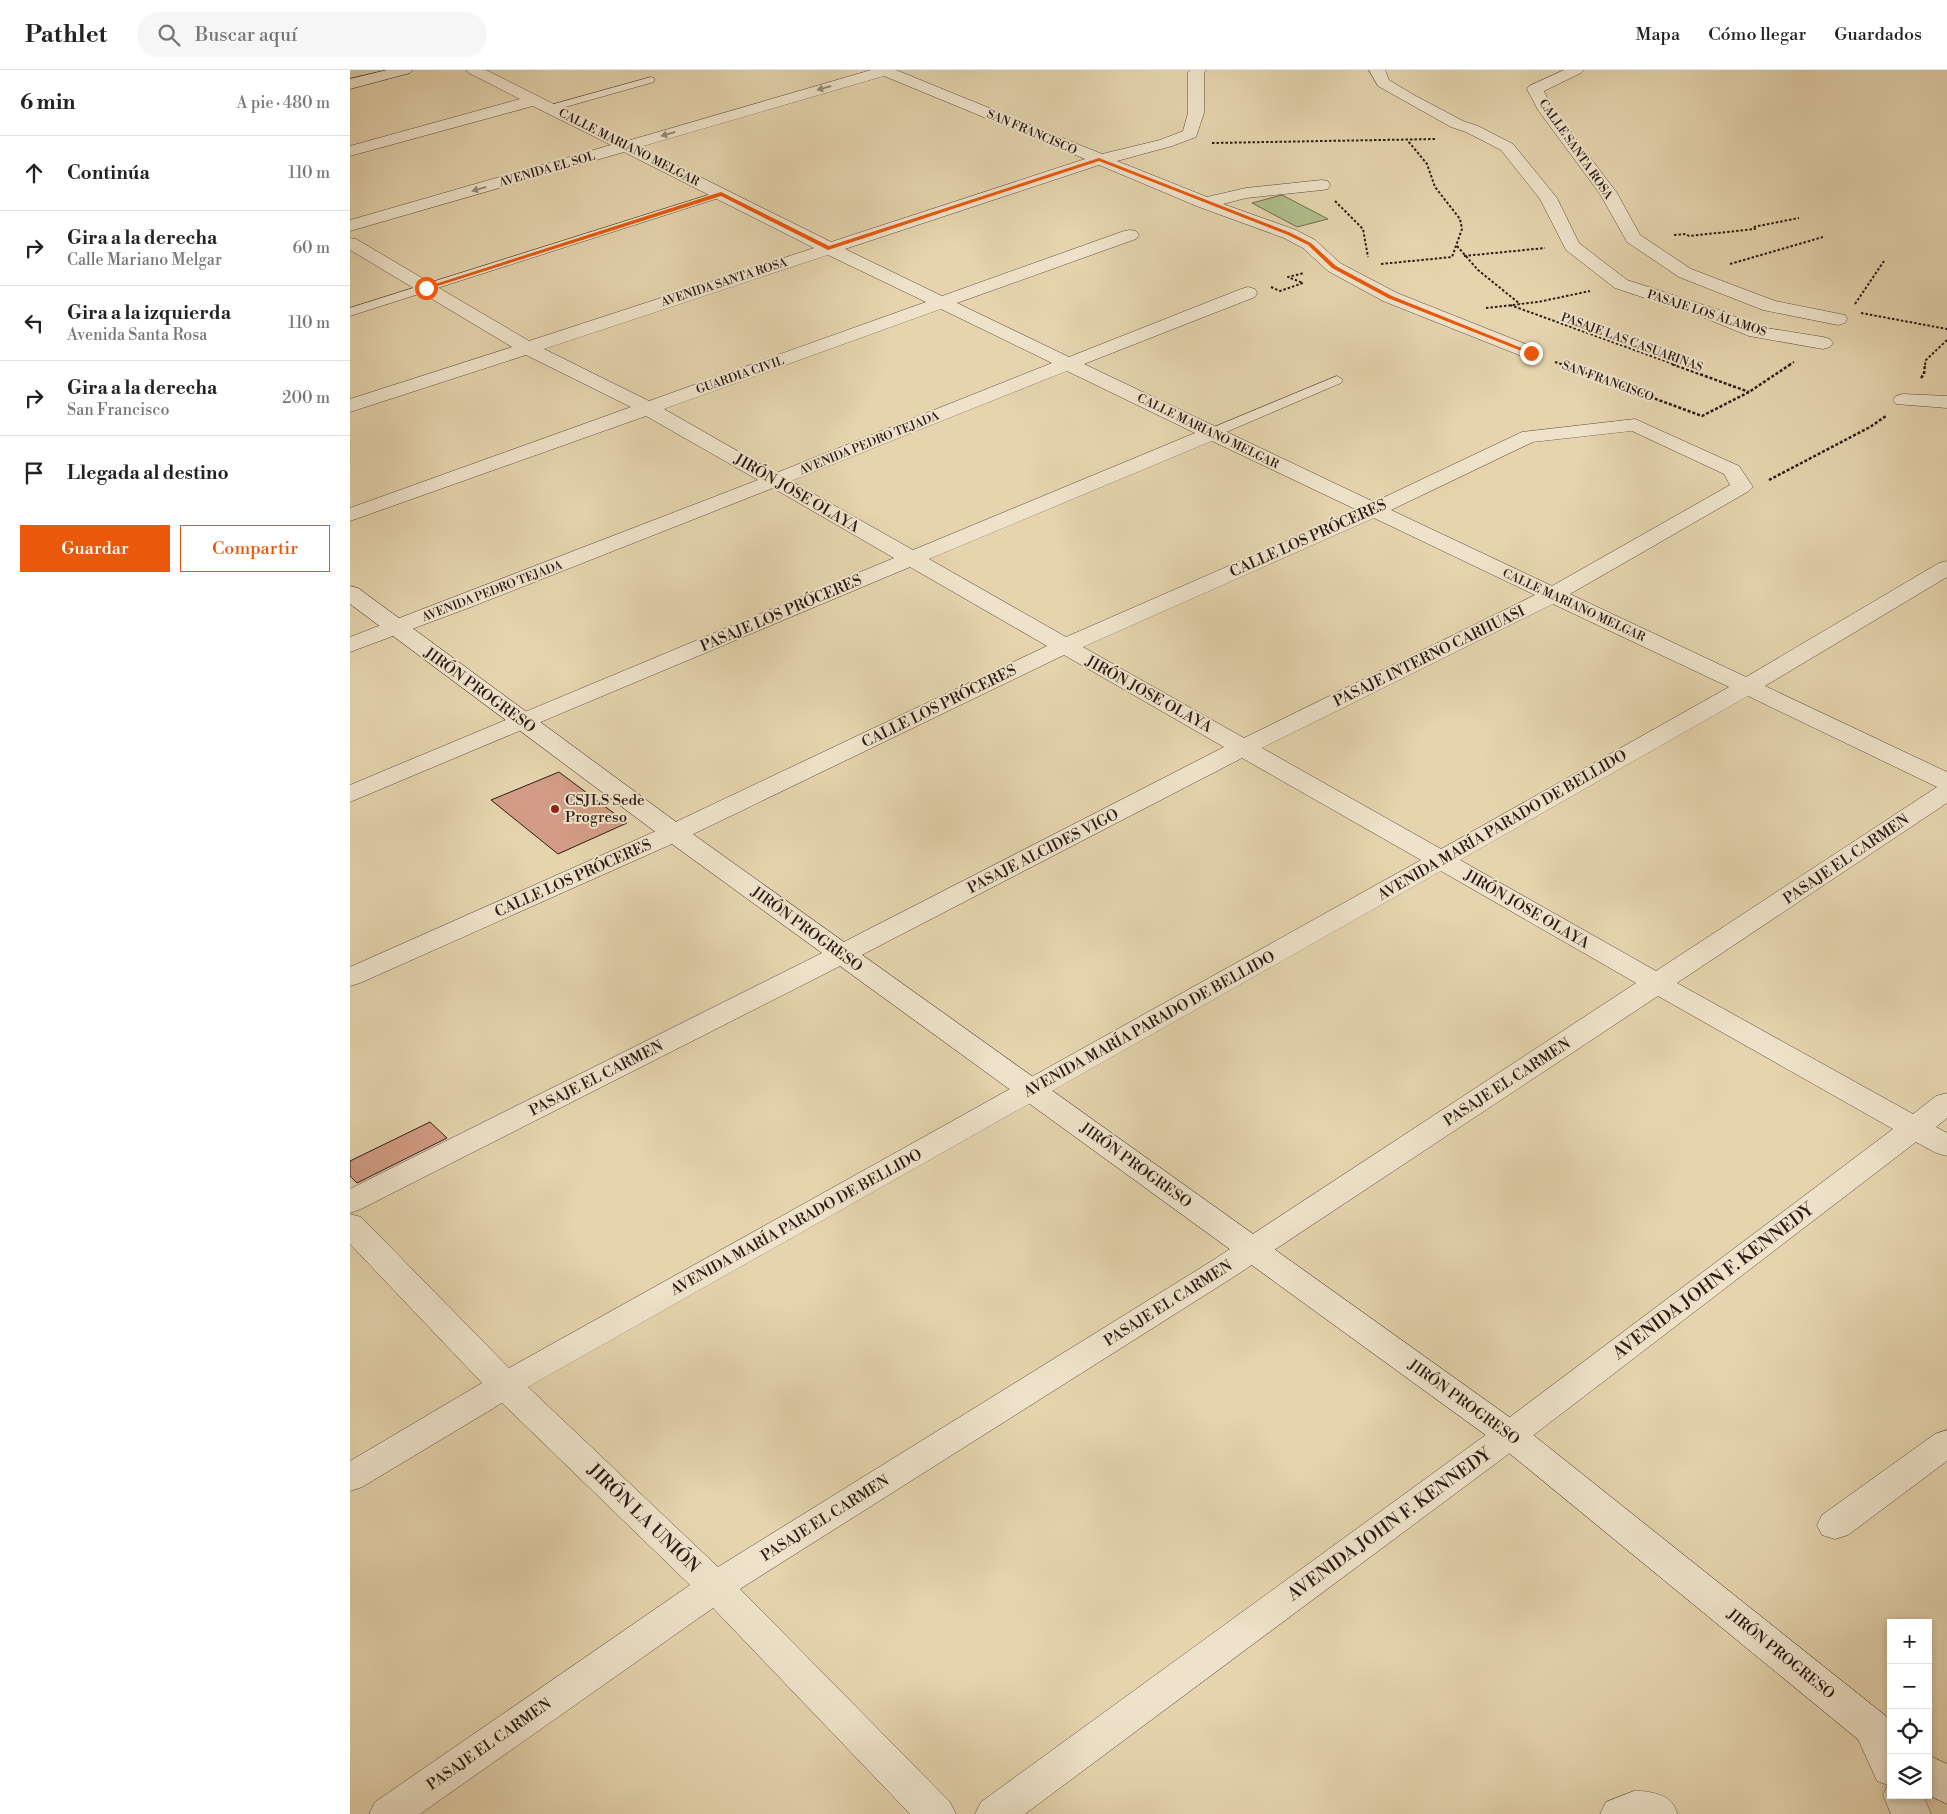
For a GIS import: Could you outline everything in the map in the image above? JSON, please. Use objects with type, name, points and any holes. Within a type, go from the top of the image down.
[{"type":"street","points":[[350,84],[405,70]]},
{"type":"street","name":"CALLE MARIANO MELGAR","points":[[474,70],[828,248],[1212,433],[1947,782]]},
{"type":"street","name":"AVENIDA EL SOL","points":[[350,226],[885,70]]},
{"type":"street","name":"SAN FRANCISCO","points":[[885,70],[1205,203],[1290,234],[1310,244],[1334,267],[1390,297],[1531,353]]},
{"type":"street","name":"AVENIDA SANTA ROSA","points":[[350,406],[1099,160],[1166,143],[1190,134],[1196,113],[1196,72],[1198,70]]},
{"type":"street","points":[[1377,70],[1382,83],[1457,124],[1472,129],[1507,147],[1548,198],[1572,246]]},
{"type":"street","name":"CALLE SANTA ROSA","points":[[1576,70],[1535,89],[1544,107],[1608,193],[1633,238],[1685,273],[1770,306],[1838,319]]},
{"type":"street","points":[[350,151],[535,100]]},
{"type":"street","points":[[1205,203],[1246,193],[1322,185]]},
{"type":"street","name":"GUARDIA CIVIL","points":[[350,515],[1130,235]]},
{"type":"street","name":"JIRÓN JOSE OLAYA","points":[[350,243],[526,348],[648,408],[1658,984],[1947,1146]]},
{"type":"street","name":"PASAJE LOS ÁLAMOS","points":[[1572,246],[1624,286],[1712,314],[1756,332],[1823,343]]},
{"type":"street","name":"AVENIDA PEDRO TEJADA","points":[[350,646],[775,481],[1256,288]]},
{"type":"street","points":[[1903,400],[1947,402]]},
{"type":"street","name":"CALLE LOS PRÓCERES","points":[[350,977],[674,833],[1065,646],[1374,510],[1529,436],[1635,425],[1732,470],[1742,487]]},
{"type":"street","name":"PASAJE LOS PRÓCERES","points":[[350,794],[1212,433]]},
{"type":"street","name":"PASAJE INTERNO CARHUASI","points":[[1244,747],[1553,595],[1742,487]]},
{"type":"street","name":"AVENIDA MARÍA PARADO DE BELLIDO","points":[[350,1478],[506,1385],[1746,687],[1947,568]]},
{"type":"street","name":"JIRÓN PROGRESO","points":[[350,593],[674,833],[1510,1435],[1881,1735],[1887,1755]]},
{"type":"street","name":"PASAJE ALCIDES VIGO","points":[[842,954],[1244,747]]},
{"type":"street","name":"PASAJE EL CARMEN","points":[[389,1814],[715,1587],[1221,1270],[1947,792]]},
{"type":"street","name":"PASAJE EL CARMEN","points":[[350,1202],[842,954]]},
{"type":"street","name":"AVENIDA JOHN F. KENNEDY","points":[[995,1814],[1510,1435],[1947,1103]]},
{"type":"street","name":"JIRÓN LA UNIÓN","points":[[350,1225],[506,1385],[715,1587],[936,1814]]},
{"type":"street","points":[[1835,1525],[1947,1443]]},
{"type":"street","points":[[1932,1775],[1947,1787]]},
{"type":"street","points":[[1905,1799],[1911,1814]]},
{"type":"street","points":[[1620,1814],[1626,1810],[1651,1808],[1658,1814]]},
{"type":"lane","points":[[551,108],[651,80]]},
{"type":"lane","points":[[350,312],[721,194]]},
{"type":"lane","points":[[1212,433],[1337,380]]},
{"type":"path","points":[[1166,143],[1408,141],[1470,137],[1457,124]]},
{"type":"path","points":[[1380,264],[1452,257],[1462,230],[1460,219],[1435,187],[1427,164],[1408,141]]},
{"type":"path","points":[[1322,185],[1363,229],[1370,265]]},
{"type":"path","points":[[1633,238],[1686,234],[1689,236],[1745,230],[1800,218]]},
{"type":"path","points":[[1464,256],[1554,247],[1554,244],[1572,246]]},
{"type":"path","points":[[1457,245],[1476,270],[1520,304]]},
{"type":"path","points":[[1256,288],[1280,291],[1302,283],[1288,277],[1308,272],[1310,265],[1315,263],[1325,268],[1334,267]]},
{"type":"path","points":[[1433,314],[1538,302],[1588,291],[1624,286]]},
{"type":"path","name":"PASAJE LAS CASUARINAS","points":[[1510,305],[1749,392]]},
{"type":"path","points":[[1858,312],[1947,329]]},
{"type":"path","points":[[1742,487],[1756,482],[1766,482],[1870,427],[1889,413],[1909,413],[1902,406],[1903,400],[1924,374],[1926,360],[1947,340]]},
{"type":"path","points":[[1749,392],[1823,343]]},
{"type":"path","name":"SAN FRANCISCO","points":[[1531,353],[1702,416],[1749,392]]},
{"type":"green space","points":[[1282,195],[1328,219],[1297,227],[1252,203]]},
{"type":"building","name":"CSJLS Sede Progreso","points":[[559,772],[627,823],[558,854],[491,800]]},
{"type":"building","points":[[430,1122],[447,1138],[357,1183],[350,1176],[350,1161]]},
{"type":"place","name":"CSJLS Sede Progreso","points":[[555,809]]},
{"type":"route","points":[[426,288],[721,194],[828,248],[1099,160],[1205,203],[1290,234],[1310,244],[1334,267],[1390,297],[1531,353]]}]
